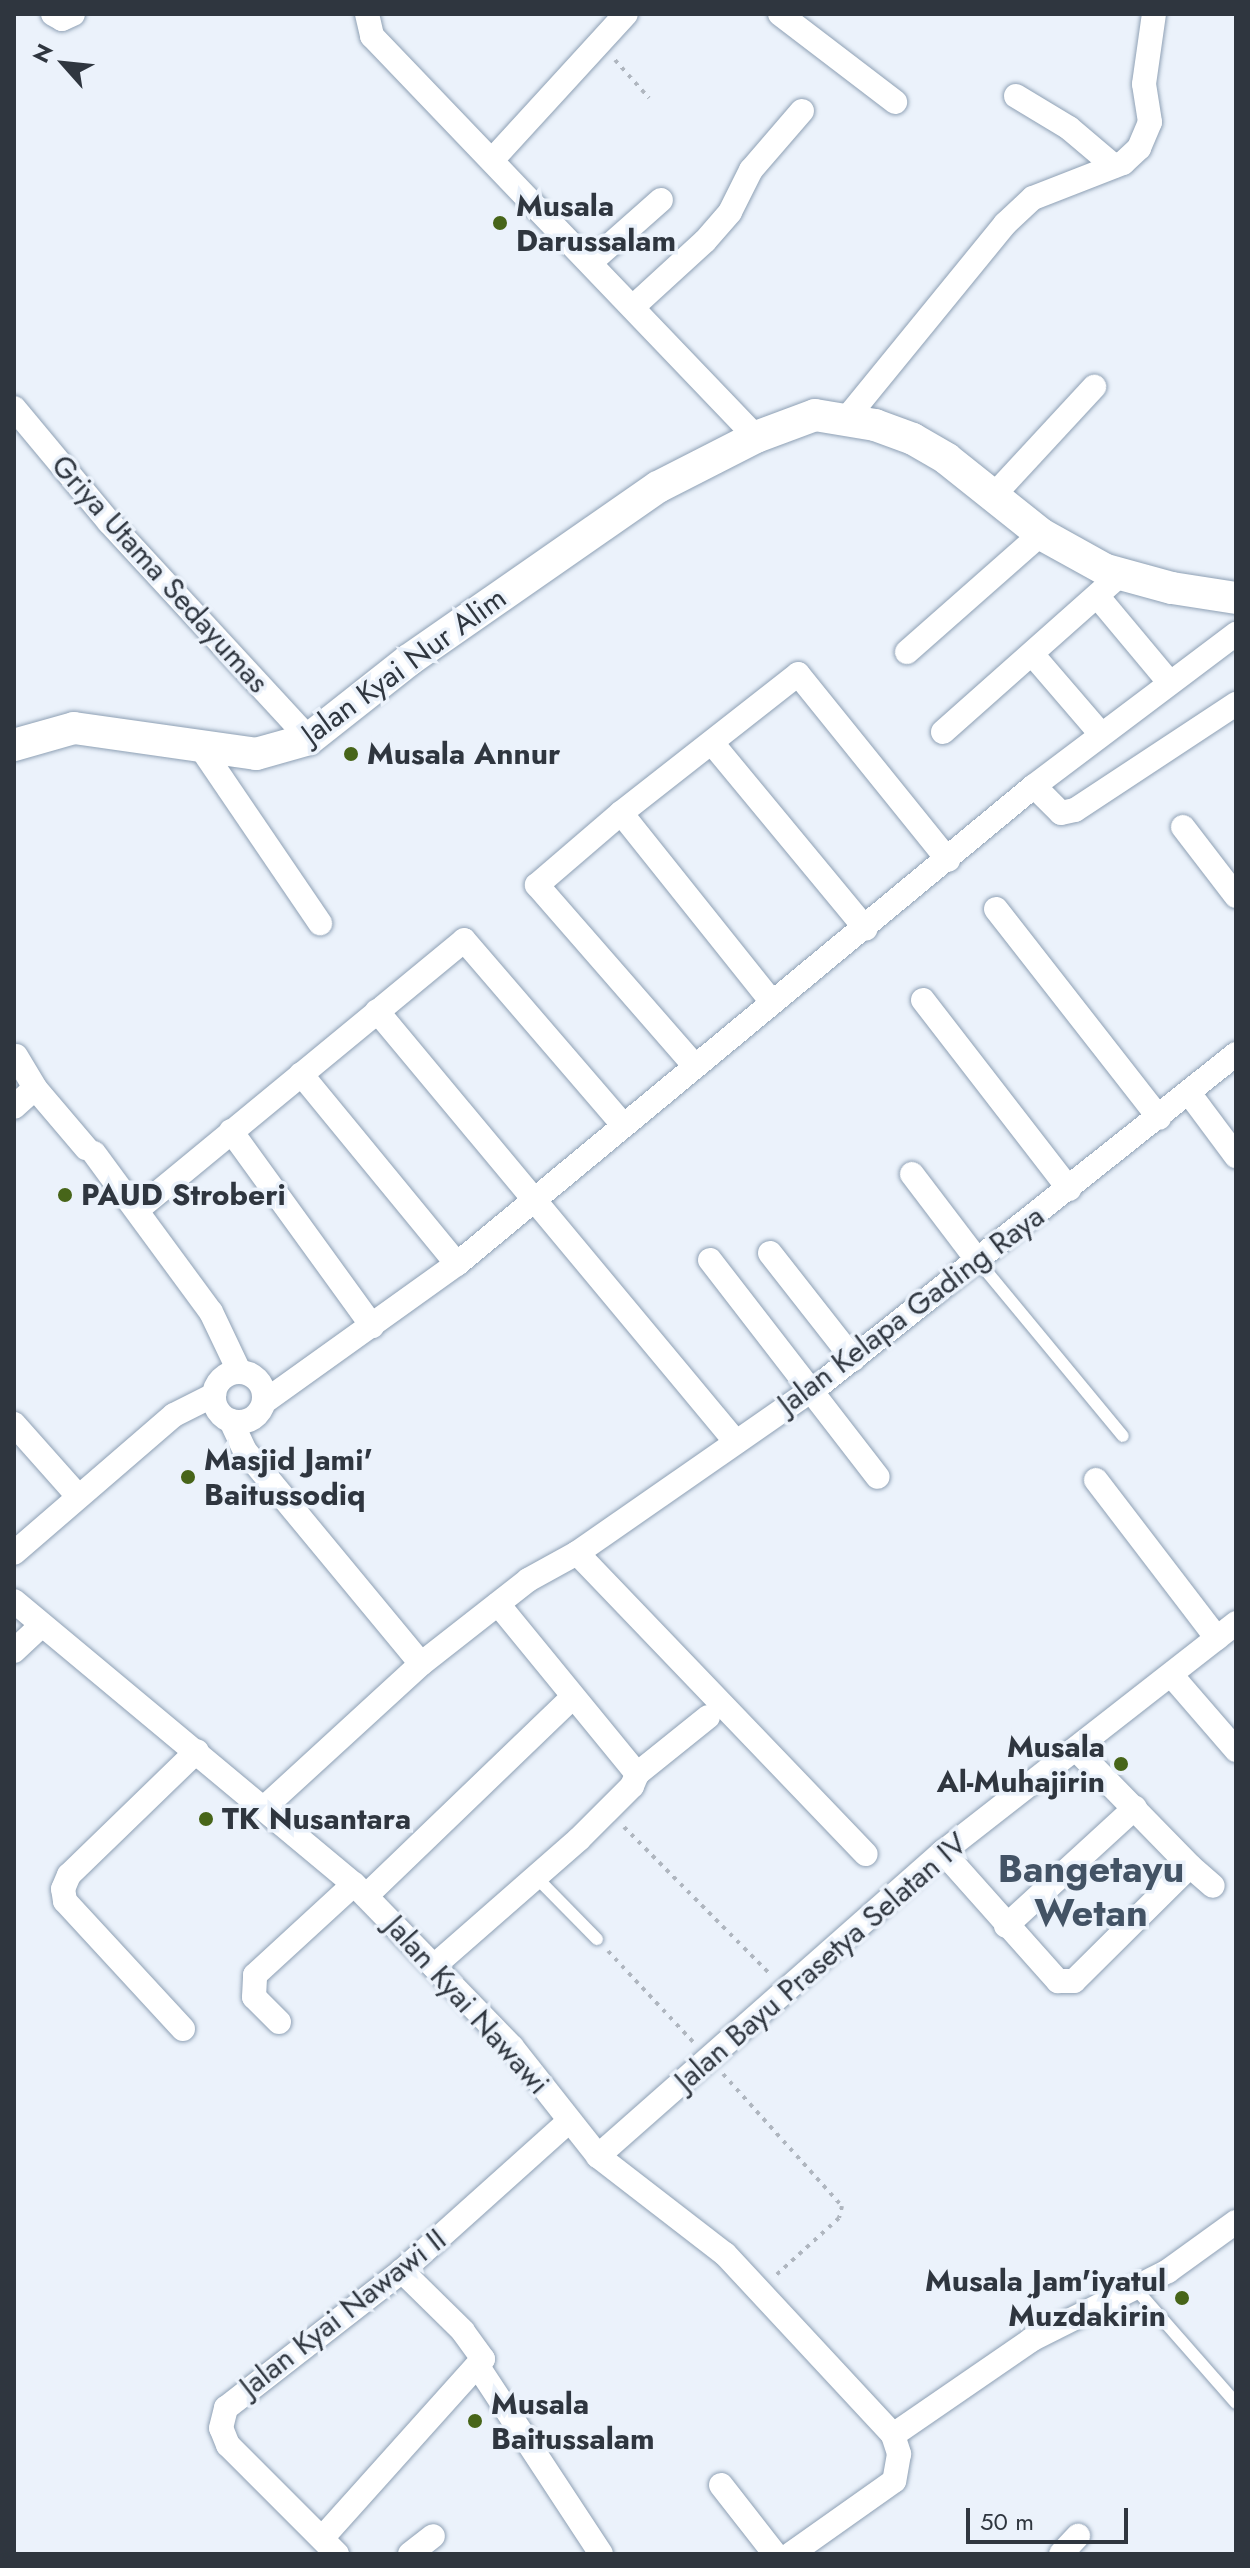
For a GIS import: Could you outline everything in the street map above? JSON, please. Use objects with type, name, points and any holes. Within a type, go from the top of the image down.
[{"type":"street","points":[[53,14],[62,19],[73,14]]},
{"type":"street","points":[[367,14],[372,36],[494,158],[756,437]]},
{"type":"street","points":[[494,158],[626,14]]},
{"type":"street","points":[[780,14],[895,102]]},
{"type":"street","points":[[846,419],[1005,224],[1033,198],[1114,166],[1139,148],[1150,122],[1144,84],[1154,14]]},
{"type":"street","points":[[1016,96],[1069,128],[1114,166]]},
{"type":"street","points":[[634,306],[722,222],[751,170],[802,111]]},
{"type":"street","points":[[592,261],[661,200]]},
{"type":"street","points":[[993,496],[1094,387]]},
{"type":"street","name":"Griya Utama Sedayumas","points":[[14,408],[109,522],[309,739]]},
{"type":"street","name":"Jalan Kyai Nur Alim","points":[[14,745],[43,734],[88,728],[201,748],[256,754],[309,739],[409,660],[658,487],[756,437],[805,416],[846,419],[913,439],[1041,534],[1085,561],[1121,574],[1236,598]]},
{"type":"street","points":[[907,652],[1041,534]]},
{"type":"street","points":[[943,732],[1121,574]]},
{"type":"street","points":[[1098,597],[1164,676]]},
{"type":"street","points":[[231,1421],[254,1417],[264,1402],[457,1264],[771,1001],[866,929],[1034,786],[1236,634]]},
{"type":"street","points":[[1032,654],[1094,726]]},
{"type":"street","points":[[694,1065],[530,878],[621,813],[793,676],[803,676],[948,860]]},
{"type":"street","points":[[1034,786],[1061,813],[1075,810],[1236,704]]},
{"type":"street","points":[[712,743],[866,929]]},
{"type":"street","points":[[201,748],[320,923]]},
{"type":"street","points":[[621,813],[771,1001]]},
{"type":"street","points":[[1183,827],[1236,896]]},
{"type":"street","points":[[996,909],[1159,1118]]},
{"type":"street","points":[[137,1210],[464,940],[623,1125]]},
{"type":"street","points":[[923,1000],[1069,1189]]},
{"type":"street","points":[[377,1011],[536,1198],[736,1442]]},
{"type":"street","name":"Jalan Kelapa Gading Raya","points":[[266,1806],[421,1664],[498,1604],[577,1553],[813,1389],[1236,1055]]},
{"type":"street","points":[[16,1056],[35,1088],[137,1210],[211,1312],[239,1371]]},
{"type":"street","points":[[301,1074],[457,1264]]},
{"type":"street","points":[[14,1107],[35,1088]]},
{"type":"street","points":[[1189,1093],[1236,1156]]},
{"type":"street","points":[[231,1131],[372,1326]]},
{"type":"street","points":[[912,1174],[978,1261]]},
{"type":"street","points":[[770,1253],[853,1359]]},
{"type":"street","points":[[710,1260],[813,1389],[878,1477]]},
{"type":"street","points":[[14,1553],[174,1415],[214,1395],[222,1378],[239,1371],[256,1377],[264,1402]]},
{"type":"street","points":[[214,1395],[218,1411],[231,1421],[245,1451],[421,1664]]},
{"type":"street","points":[[14,1424],[78,1496]]},
{"type":"street","points":[[1096,1480],[1226,1631]]},
{"type":"street","points":[[577,1553],[866,1854]]},
{"type":"street","name":"Jalan Kyai Nawawi","points":[[14,1601],[266,1806],[360,1890],[512,2047],[598,2156],[705,2237],[893,2435]]},
{"type":"street","points":[[498,1604],[571,1699],[637,1774]]},
{"type":"street","points":[[14,1651],[42,1625]]},
{"type":"street","name":"Jalan Bayu Prasetya Selatan IV","points":[[598,2156],[711,2061],[943,1852],[1226,1631]]},
{"type":"street","points":[[1172,1676],[1236,1750]]},
{"type":"street","points":[[279,2022],[251,1990],[255,1975],[360,1890],[571,1699]]},
{"type":"street","points":[[434,1966],[608,1811],[637,1774],[708,1717]]},
{"type":"street","points":[[1076,1749],[1213,1886]]},
{"type":"street","points":[[183,2029],[65,1901],[63,1889],[69,1875],[197,1751]]},
{"type":"street","points":[[1006,1926],[1135,1808]]},
{"type":"street","points":[[943,1852],[1058,1981],[1069,1984],[1190,1866]]},
{"type":"street","name":"Jalan Kyai Nawawi II","points":[[330,2545],[228,2445],[222,2418],[236,2396],[402,2271],[569,2121]]},
{"type":"street","points":[[791,2554],[894,2481],[899,2454],[893,2435],[1031,2340],[1191,2257],[1236,2222]]},
{"type":"street","points":[[330,2545],[479,2368],[483,2359],[474,2344],[402,2271]]},
{"type":"street","points":[[479,2368],[601,2554]]},
{"type":"street","points":[[721,2485],[775,2554]]},
{"type":"street","points":[[410,2554],[433,2536]]},
{"type":"street","points":[[1061,2554],[1078,2536]]},
{"type":"lane","points":[[978,1261],[1123,1436]]},
{"type":"lane","points":[[536,1877],[597,1939]]},
{"type":"lane","points":[[1135,2288],[1236,2403]]},
{"type":"path","points":[[600,43],[649,98]]},
{"type":"path","points":[[608,1811],[787,1992]]},
{"type":"path","points":[[597,1939],[842,2206],[839,2218],[757,2292]]},
{"type":"place","name":"Musala Darussalam","points":[[500,223]]},
{"type":"place","name":"Musala Annur","points":[[351,754]]},
{"type":"place","name":"PAUD Stroberi","points":[[65,1195]]},
{"type":"place","name":"Masjid Jami' Baitussodiq","points":[[188,1477]]},
{"type":"place","name":"Musala Al-Muhajirin","points":[[1121,1764]]},
{"type":"place","name":"TK Nusantara","points":[[206,1819]]},
{"type":"place","name":"Musala Jam'iyatul Muzdakirin","points":[[1182,2298]]},
{"type":"place","name":"Musala Baitussalam","points":[[475,2421]]},
{"type":"district","name":"Bangetayu Wetan","points":[[1091,1891]]}]
